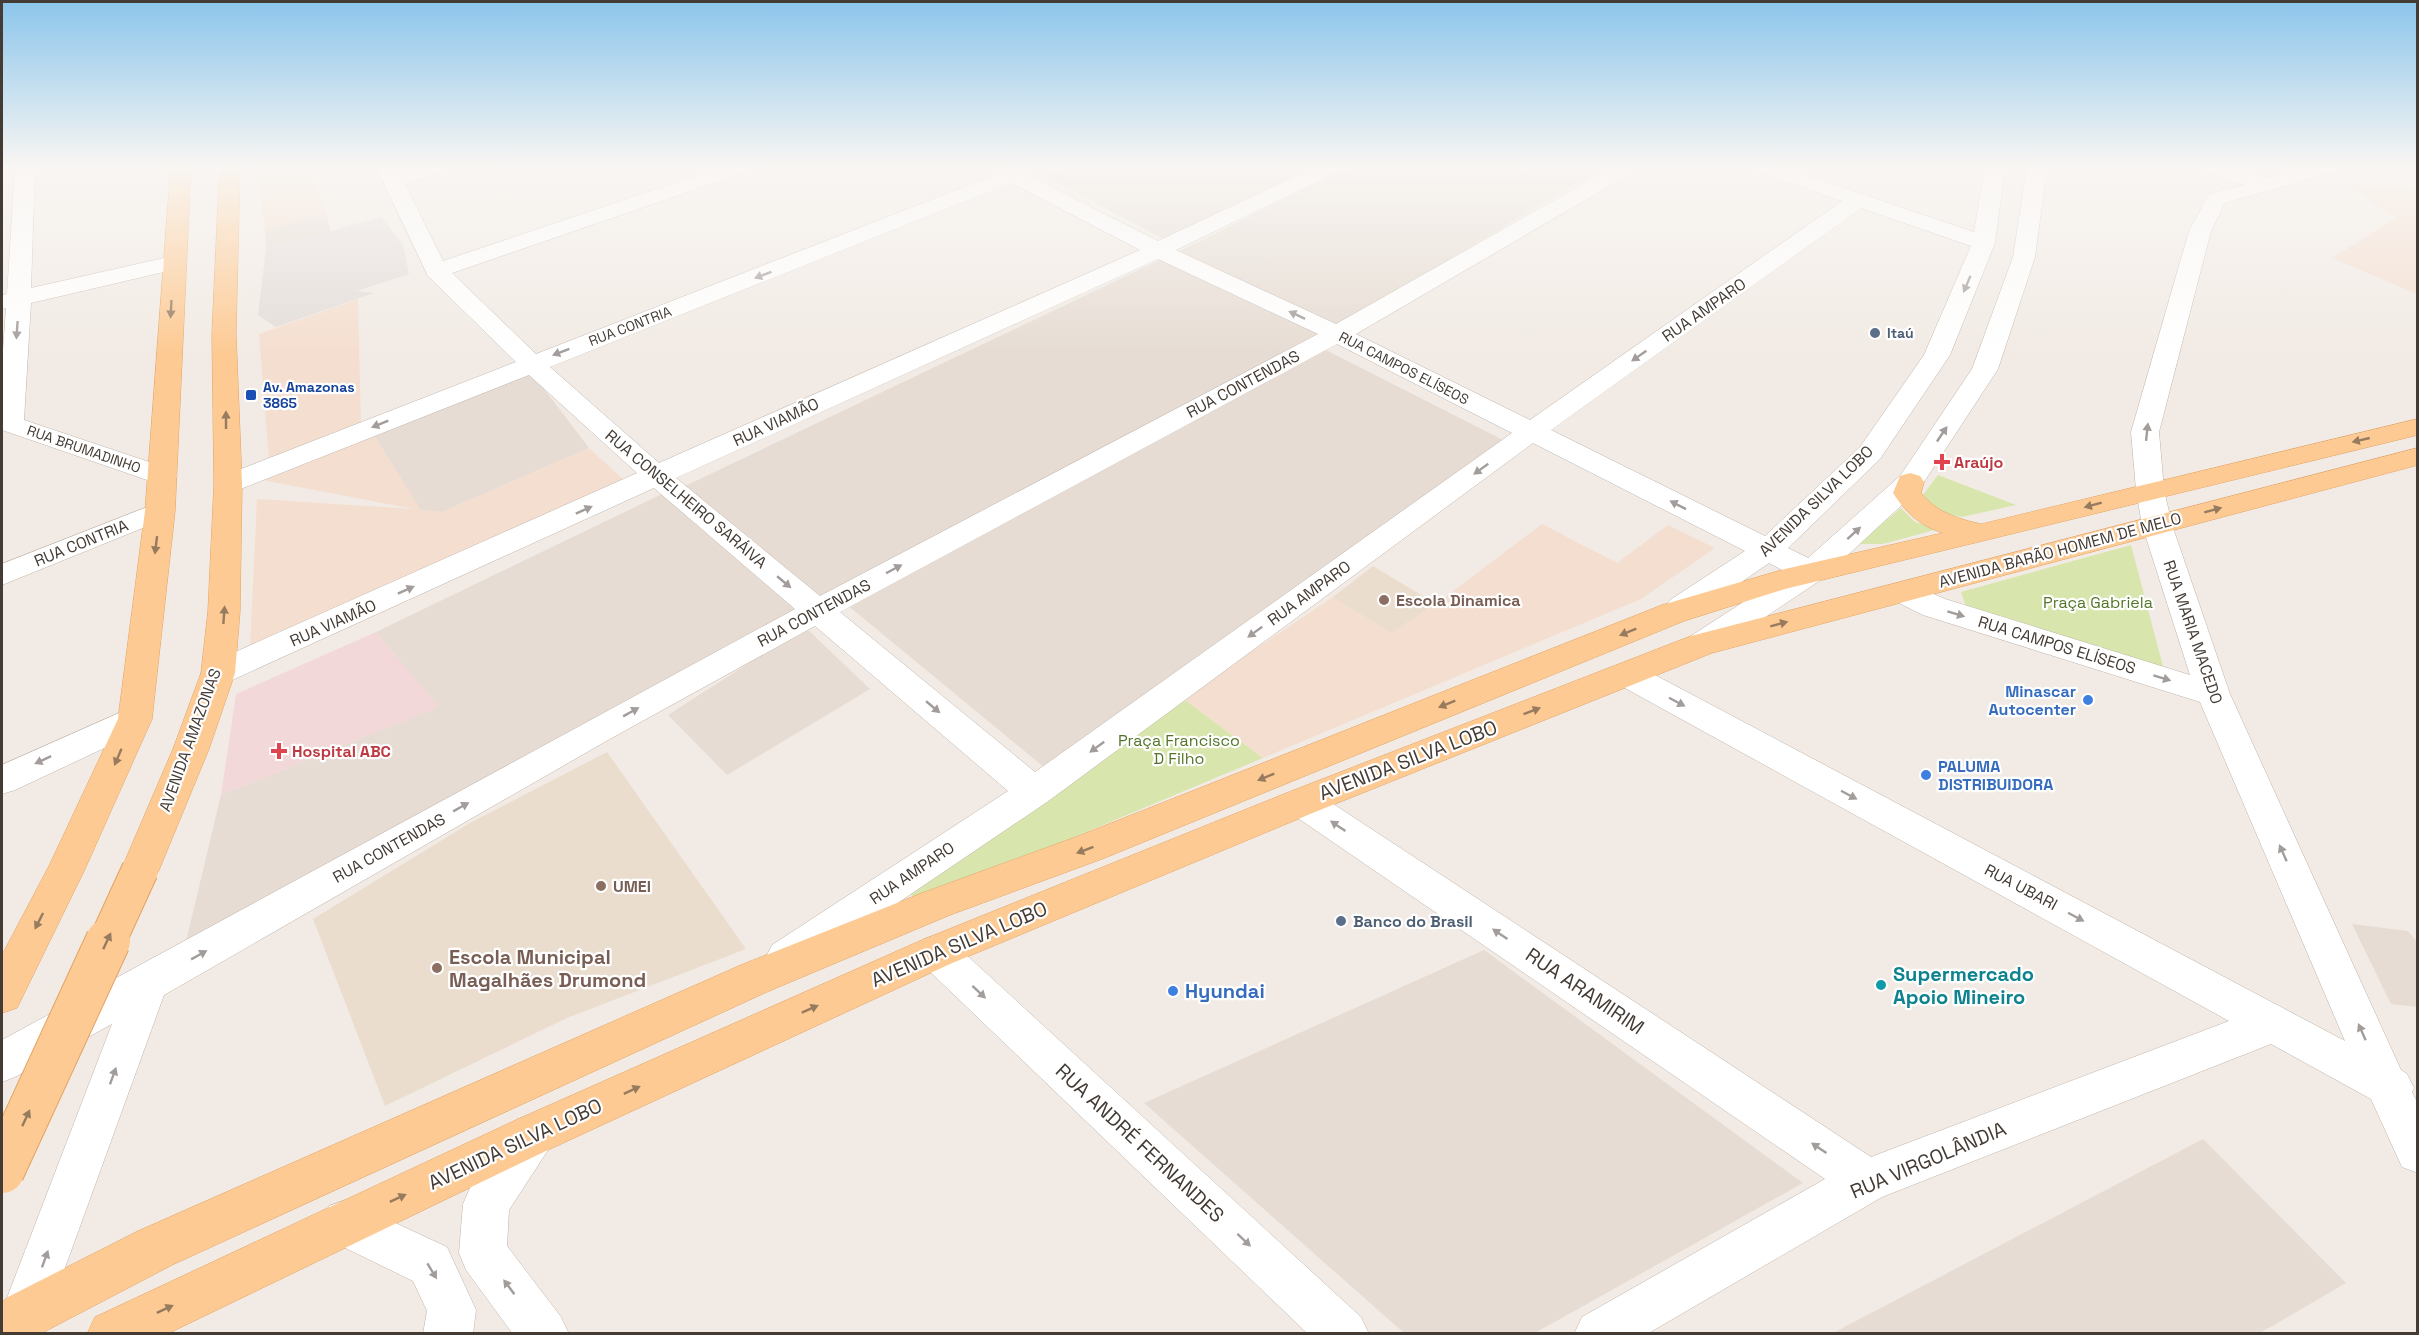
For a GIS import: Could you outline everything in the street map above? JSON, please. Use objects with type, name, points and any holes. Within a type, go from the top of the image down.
[{"type":"main road","points":[[2,995],[66,869],[135,719],[163,476],[175,229]]},
{"type":"main road","name":"AVENIDA AMAZONAS","points":[[2,1171],[140,870],[191,749],[218,673],[224,611],[228,484],[224,334],[228,229]]},
{"type":"main road","points":[[1811,572],[1926,547],[2150,490],[2418,427]]},
{"type":"main road","name":"AVENIDA BARÃO HOMEM DE MELO","points":[[1702,644],[2418,456]]},
{"type":"main road","points":[[1910,482],[1907,494],[1925,514],[1941,523],[1981,533]]},
{"type":"main road","points":[[1902,592],[1909,564],[1926,547]]},
{"type":"main road","name":"AVENIDA SILVA LOBO","points":[[13,1323],[155,1248],[755,978],[936,904],[1089,849],[1637,628],[1681,608],[1811,572]]},
{"type":"main road","name":"AVENIDA SILVA LOBO","points":[[112,1334],[346,1222],[936,952],[1302,802],[1702,644]]},
{"type":"main road","points":[[936,904],[926,925],[927,934],[936,952]]},
{"type":"street","name":"RUA BRUMADINHO","points":[[11,229],[6,425],[163,476]]},
{"type":"street","name":"RUA CONSELHEIRO SARÁIVA","points":[[416,229],[436,271],[531,363],[658,477],[1034,792]]},
{"type":"street","points":[[436,271],[559,229]]},
{"type":"street","name":"RUA CONTRIA","points":[[228,484],[531,363],[790,265],[874,229]]},
{"type":"street","name":"RUA CAMPOS ELÍSEOS","points":[[1120,229],[1158,250],[1337,334],[1811,572]]},
{"type":"street","name":"RUA VIAMÃO","points":[[218,673],[658,477],[936,348],[1201,229]]},
{"type":"street","name":"RUA CONTENDAS","points":[[2,1062],[148,983],[596,731],[818,610],[1337,334],[1519,229]]},
{"type":"street","name":"RUA AMPARO","points":[[755,978],[1034,792],[1817,229]]},
{"type":"street","points":[[1944,229],[1984,243]]},
{"type":"street","name":"AVENIDA SILVA LOBO","points":[[1681,608],[1768,550],[1870,453],[1937,355],[1984,243],[1986,229]]},
{"type":"street","name":"AVENIDA SILVA LOBO","points":[[1702,644],[1811,572],[1910,482],[1985,369],[2024,257],[2028,229]]},
{"type":"street","name":"RUA MARIA MACEDO","points":[[2201,229],[2145,432],[2150,490],[2157,525],[2213,694],[2402,1092],[2418,1152]]},
{"type":"street","points":[[10,300],[173,263]]},
{"type":"street","name":"RUA CONTRIA","points":[[2,575],[160,511]]},
{"type":"street","name":"RUA CAMPOS ELÍSEOS","points":[[1902,592],[1934,607],[2213,694]]},
{"type":"street","name":"RUA UBARI","points":[[1626,674],[2402,1092]]},
{"type":"street","points":[[2,780],[135,719]]},
{"type":"street","name":"RUA ARAMIRIM","points":[[1302,802],[1867,1181]]},
{"type":"street","name":"RUA ANDRÉ FERNANDES","points":[[936,952],[1344,1334]]},
{"type":"street","points":[[13,1323],[148,983]]},
{"type":"street","name":"RUA VIRGOLÂNDIA","points":[[1599,1334],[1867,1181],[2275,1024]]},
{"type":"street","points":[[532,1136],[486,1204],[483,1252],[544,1334]]},
{"type":"street","points":[[346,1222],[430,1264],[452,1310],[447,1334]]},
{"type":"shaded area","points":[[330,229],[331,232],[266,249],[265,230]]},
{"type":"shaded area","points":[[337,229],[391,229],[403,245],[409,274],[357,291],[374,293],[276,327],[258,315],[266,249]]},
{"type":"shaded area","points":[[1146,229],[1193,229],[1168,241]]},
{"type":"shaded area","points":[[1224,229],[1500,229],[1336,327],[1178,252]]},
{"type":"shaded area","points":[[2378,229],[2417,229],[2417,294],[2332,258]]},
{"type":"shaded area","points":[[1168,256],[1320,332],[820,602],[683,487]]},
{"type":"shaded area","points":[[358,299],[361,424],[269,460],[259,334]]},
{"type":"shaded area","points":[[1318,346],[1503,440],[1045,768],[846,604]]},
{"type":"shaded area","points":[[532,373],[589,448],[442,512],[420,510],[372,432]]},
{"type":"shaded area","points":[[372,432],[421,510],[442,512],[589,448],[627,483],[250,648],[257,499],[414,509],[257,479]]},
{"type":"shaded area","points":[[662,494],[799,612],[182,958],[221,795],[438,707],[376,632]]},
{"type":"shaded area","points":[[1542,524],[1617,563],[1668,525],[1715,548],[1641,599],[1263,758],[1182,698],[1333,597],[1391,633],[1436,604]]},
{"type":"shaded area","name":"Escola Dinamica","points":[[1373,566],[1436,604],[1391,633],[1333,597]]},
{"type":"shaded area","points":[[805,627],[870,689],[727,775],[668,715]]},
{"type":"shaded area","name":"Hospital ABC","points":[[376,632],[439,707],[221,795],[236,694]]},
{"type":"shaded area","points":[[607,752],[746,949],[567,1018],[385,1106],[313,919],[470,823]]},
{"type":"shaded area","points":[[2352,924],[2408,931],[2417,942],[2417,1007],[2391,1004]]},
{"type":"shaded area","points":[[1484,950],[1803,1183],[1535,1333],[1404,1333],[1144,1103]]},
{"type":"shaded area","points":[[2203,1139],[2346,1283],[2260,1333],[1833,1333]]},
{"type":"green space","points":[[1938,475],[2016,505],[1962,517],[1943,514],[1922,496]]},
{"type":"green space","points":[[1901,508],[1915,522],[1938,529],[1883,544],[1857,544]]},
{"type":"green space","name":"Praça Gabriela","points":[[2131,545],[2164,670],[1967,609],[1961,592]]},
{"type":"green space","name":"Praça Francisco D Filho","points":[[1182,698],[1263,758],[919,902],[910,894]]},
{"type":"place","name":"Itaú","points":[[1875,333]]},
{"type":"place","name":"Av. Amazonas 3865","points":[[251,395]]},
{"type":"place","name":"Araújo","points":[[1942,462]]},
{"type":"place","name":"Escola Dinamica","points":[[1384,600]]},
{"type":"place","name":"Minascar Autocenter","points":[[2088,700]]},
{"type":"place","name":"Hospital ABC","points":[[279,751]]},
{"type":"place","name":"PALUMA DISTRIBUIDORA","points":[[1926,775]]},
{"type":"place","name":"UMEI","points":[[601,886]]},
{"type":"place","name":"Banco do Brasil","points":[[1341,921]]},
{"type":"place","name":"Escola Municipal Magalhães Drumond","points":[[437,968]]},
{"type":"place","name":"Supermercado Apoio Mineiro","points":[[1881,985]]},
{"type":"place","name":"Hyundai","points":[[1173,991]]}]
